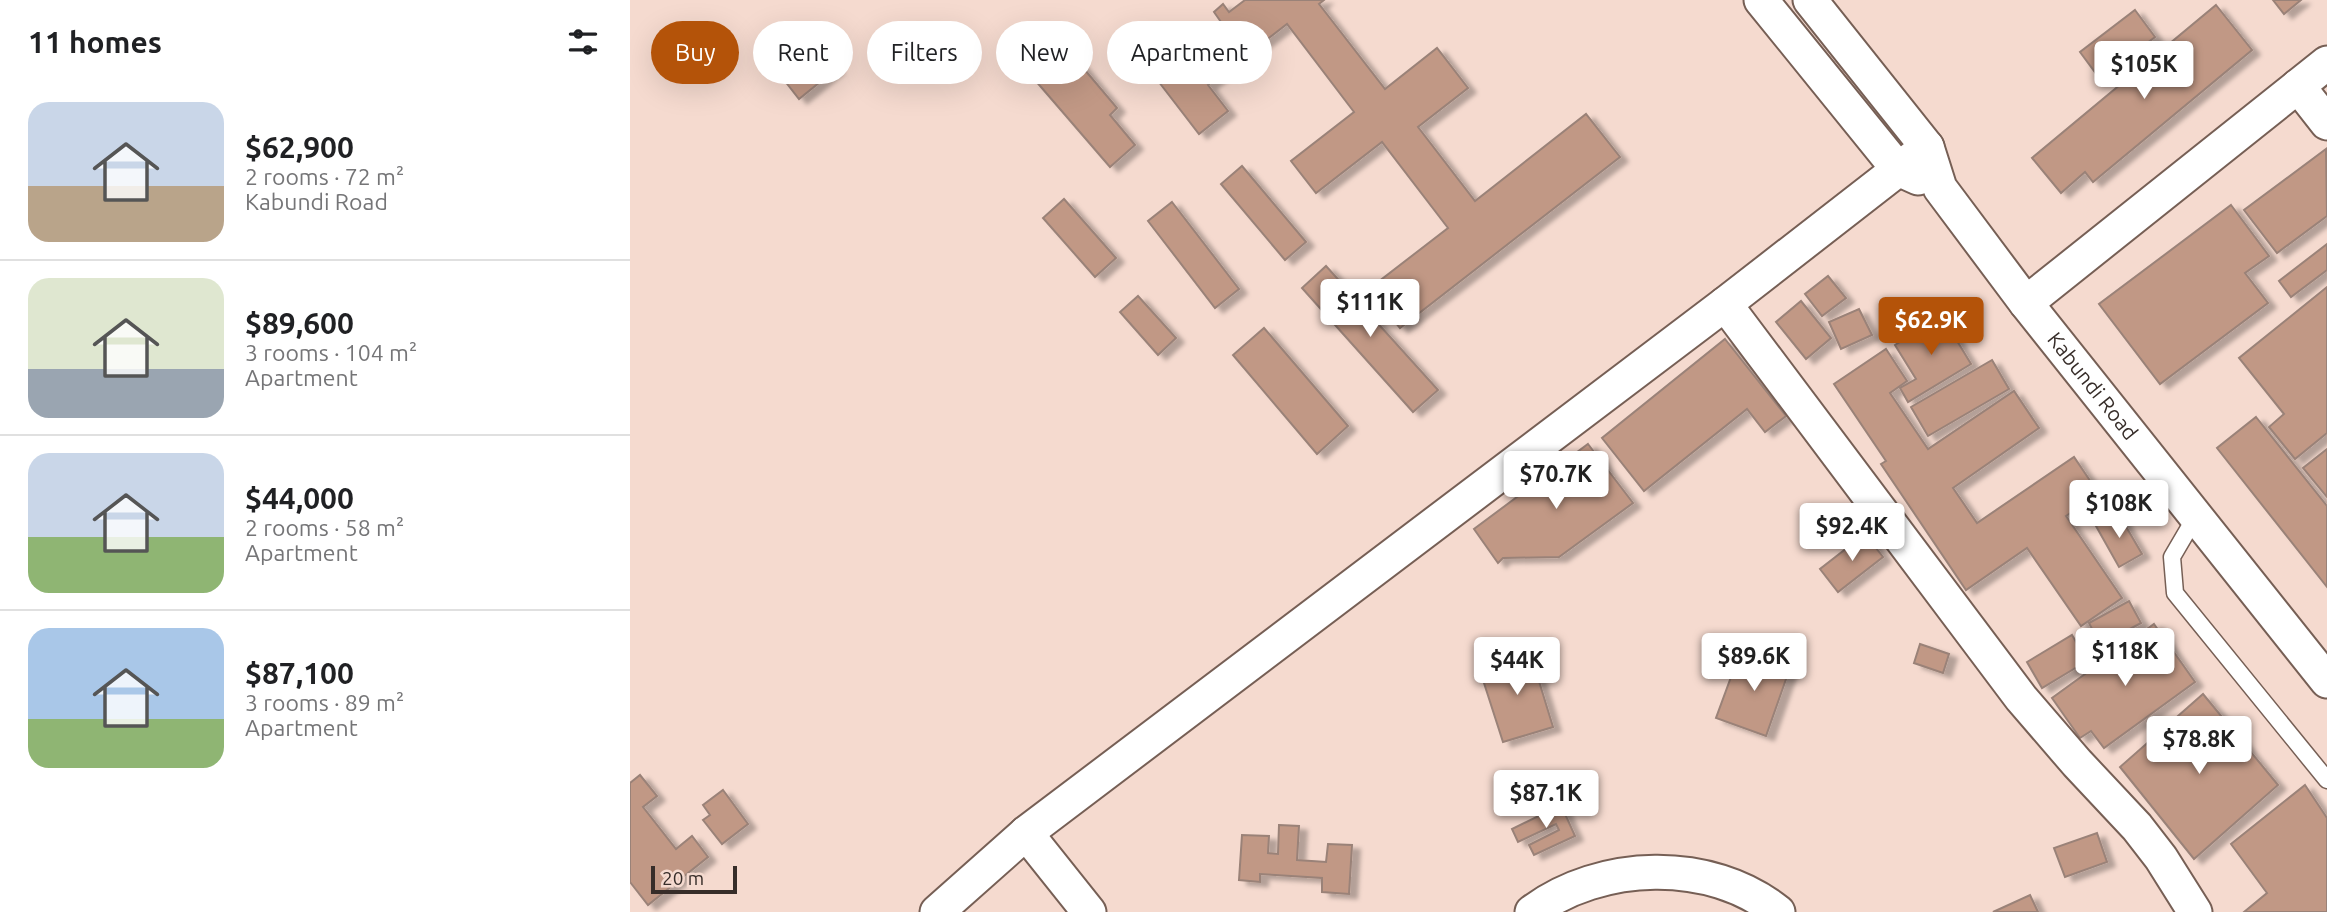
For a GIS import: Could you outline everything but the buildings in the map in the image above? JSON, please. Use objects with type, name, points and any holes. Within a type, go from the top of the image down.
[{"type":"street","name":"Kabundi Road","points":[[1761,0],[1898,169],[1940,188]]},
{"type":"street","name":"Kabundi Road","points":[[1810,0],[1927,147],[1940,188],[2026,303],[2327,681]]},
{"type":"street","points":[[2026,303],[2327,62]]},
{"type":"street","points":[[2298,86],[2327,122]]},
{"type":"street","points":[[937,912],[1026,833],[1725,304],[1927,147]]},
{"type":"street","points":[[1725,304],[2021,698],[2077,764],[2137,827],[2161,858],[2195,912]]},
{"type":"street","points":[[1026,833],[1088,912]]},
{"type":"street","points":[[1532,912],[1546,901],[1593,880],[1640,871],[1692,874],[1737,889],[1778,912]]},
{"type":"lane","points":[[2196,516],[2172,556],[2175,593],[2327,780]]}]
